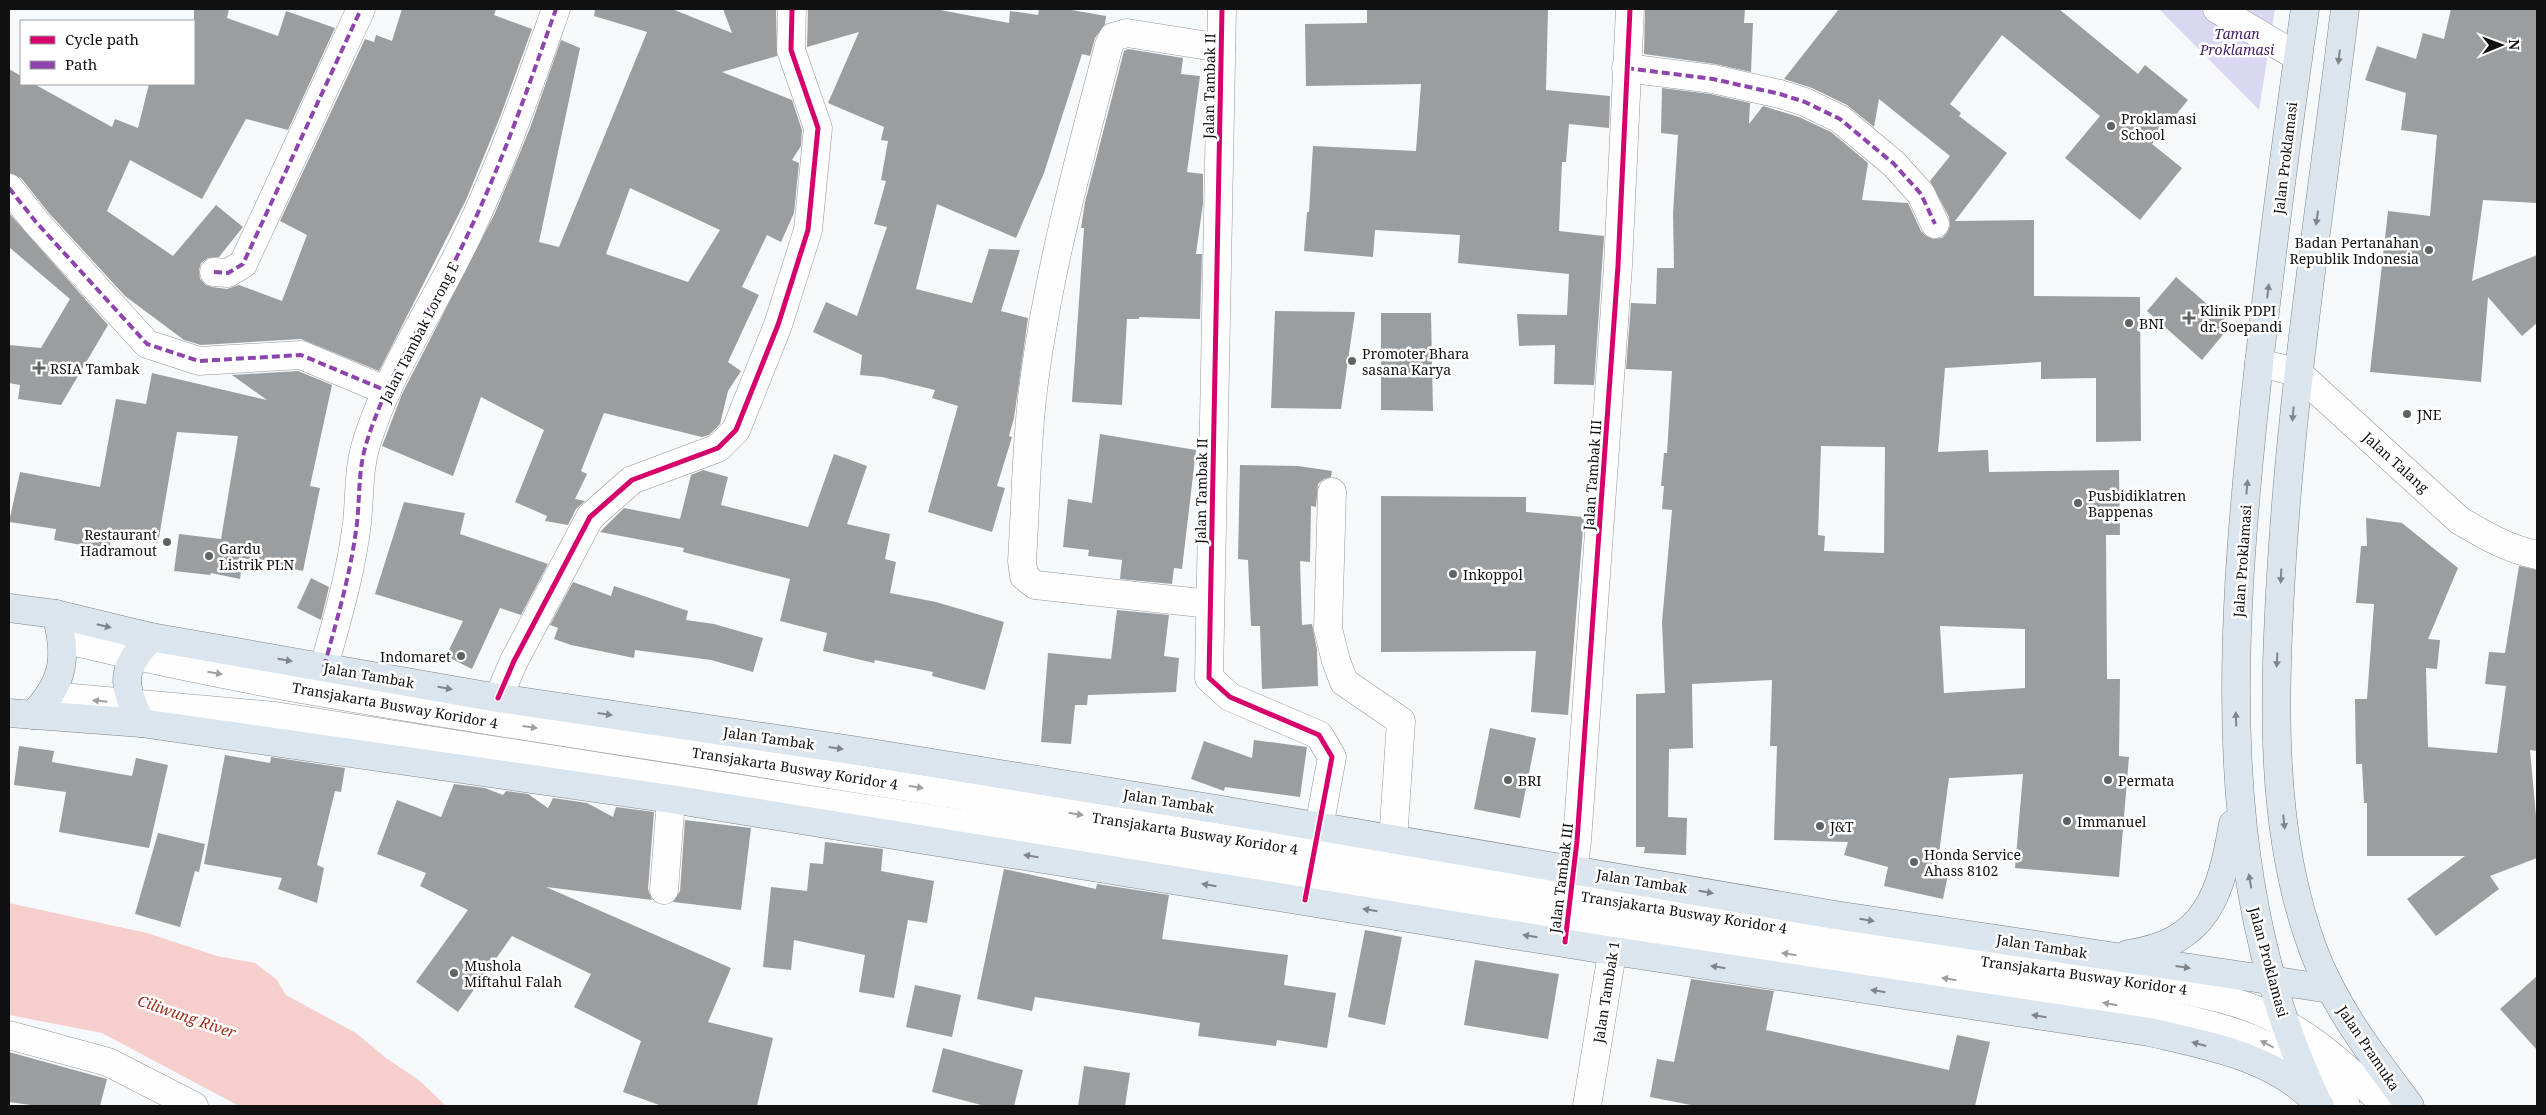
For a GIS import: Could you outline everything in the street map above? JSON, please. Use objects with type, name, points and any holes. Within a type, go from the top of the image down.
[{"type":"main road","name":"Jalan Proklamasi","points":[[2305,9],[2259,363],[2237,632],[2235,716],[2239,787],[2249,879],[2285,1022],[2300,1064],[2319,1105]]},
{"type":"main road","points":[[2330,989],[2314,950],[2292,875],[2280,783],[2276,724],[2276,669],[2284,508],[2297,372],[2345,9]]},
{"type":"main road","points":[[9,608],[60,627],[62,658],[31,708]]},
{"type":"main road","name":"Jalan Tambak","points":[[142,647],[324,667],[498,698],[869,753],[1206,807],[1312,864],[1394,841],[1569,906],[1618,914],[1835,915],[2330,989]]},
{"type":"main road","points":[[137,713],[126,680],[128,669],[142,647]]},
{"type":"main road","name":"Jalan Tambak","points":[[31,708],[137,713],[671,799],[1312,864],[1618,914],[2192,1042],[2256,1061],[2297,1085],[2319,1105]]},
{"type":"main road","points":[[2107,956],[2147,951],[2169,944],[2190,930],[2206,912],[2218,889],[2226,863],[2239,787]]},
{"type":"main road","name":"Jalan Pramuka","points":[[2330,989],[2352,1026],[2410,1106]]},
{"type":"street","points":[[214,272],[228,273],[243,264],[360,9]]},
{"type":"street","name":"Jalan Tambak Lorong E","points":[[324,667],[347,586],[357,522],[359,474],[367,441],[387,391],[468,235],[508,143],[556,9]]},
{"type":"street","points":[[498,698],[514,661],[590,518],[632,480],[718,448],[736,430],[778,325],[808,230],[818,128],[791,50],[792,9]]},
{"type":"street","name":"Jalan Tambak II","points":[[1222,9],[1209,678],[1230,697],[1319,735],[1332,758],[1312,864]]},
{"type":"street","name":"Jalan Tambak III","points":[[1569,906],[1618,266],[1630,9]]},
{"type":"street","points":[[2217,9],[2298,57]]},
{"type":"street","points":[[1210,604],[1035,585],[1024,576],[1022,561],[1034,384],[1050,293],[1075,174],[1109,45],[1113,37],[1127,33],[1221,48]]},
{"type":"street","points":[[1626,68],[1713,79],[1780,94],[1805,102],[1840,119],[1894,164],[1921,194],[1935,224]]},
{"type":"street","points":[[9,188],[36,222],[148,344],[199,361],[301,355],[387,391]]},
{"type":"street","name":"Jalan Talang","points":[[2259,363],[2297,372],[2459,520],[2487,537],[2517,551],[2537,555]]},
{"type":"street","points":[[1332,492],[1328,629],[1336,661],[1344,682],[1401,721],[1394,841]]},
{"type":"street","name":"Transjakarta Busway Koridor 4","points":[[60,627],[428,712],[970,796],[1312,864]]},
{"type":"street","name":"Transjakarta Busway Koridor 4","points":[[137,713],[275,716],[1312,864],[1569,906]]},
{"type":"street","points":[[664,890],[671,799]]},
{"type":"street","name":"Transjakarta Busway Koridor 4","points":[[1618,914],[2056,973],[2179,987],[2233,1001],[2285,1022],[2357,1077],[2385,1106]]},
{"type":"street","name":"Transjakarta Busway Koridor 4","points":[[1618,914],[2113,1004],[2238,1032],[2266,1044],[2300,1064],[2346,1106]]},
{"type":"street","name":"Jalan Tambak 1","points":[[1587,1106],[1618,914]]},
{"type":"street","points":[[9,1035],[108,1062],[194,1106]]},
{"type":"green space","name":"Taman Proklamasi","points":[[2159,9],[2275,9],[2259,110]]},
{"type":"water","name":"Ciliwung River","points":[[9,903],[147,933],[217,956],[255,963],[276,979],[286,995],[356,1033],[386,1058],[420,1081],[446,1106],[239,1106],[102,1033],[9,1015]]},
{"type":"building","points":[[194,9],[229,9],[227,18],[278,36],[286,11],[335,28],[288,130],[246,119],[202,199],[130,160],[107,211],[173,256],[216,205],[243,227],[219,257],[208,258],[201,263],[199,270],[200,279],[206,285],[212,287],[227,289],[239,285],[282,301],[307,235],[280,221],[365,39],[374,42],[376,35],[392,41],[402,9],[496,9],[494,15],[532,29],[500,117],[466,200],[379,371],[301,339],[201,345],[184,340],[125,296],[48,212],[21,178],[9,173],[9,69],[20,75],[20,85],[36,85],[112,127],[115,119],[138,128],[149,85],[195,85]]},
{"type":"building","points":[[595,9],[672,9],[732,33],[723,9],[776,9],[777,56],[722,72],[792,100],[802,130],[801,146],[792,160],[799,163],[794,213],[781,242],[767,235],[742,287],[759,295],[728,362],[741,371],[728,391],[720,424],[709,435],[702,437],[604,413],[581,471],[587,474],[575,499],[585,501],[576,509],[568,525],[545,521],[547,516],[515,502],[544,430],[481,397],[453,476],[382,446],[402,394],[495,213],[530,128],[561,40],[580,48],[539,242],[559,247],[647,32],[594,16]],"holes":[[[630,188],[720,230],[688,282],[606,254]]]},
{"type":"building","points":[[808,9],[935,9],[1009,23],[1010,11],[1038,15],[1039,9],[1066,9],[1106,16],[1105,24],[1095,38],[1090,56],[1082,54],[1044,173],[1016,238],[937,204],[916,289],[972,303],[989,249],[1020,250],[1001,311],[1028,318],[1014,418],[1009,436],[1012,437],[997,486],[1005,488],[992,532],[928,512],[958,406],[932,398],[935,390],[882,377],[860,375],[862,355],[813,332],[826,302],[857,316],[887,227],[874,224],[886,181],[881,180],[888,141],[881,140],[884,127],[828,103],[859,32],[807,47]]},
{"type":"building","points":[[1367,9],[1548,9],[1546,90],[1610,96],[1609,128],[1569,124],[1566,162],[1562,162],[1559,231],[1604,236],[1594,385],[1554,384],[1555,345],[1519,346],[1517,314],[1567,315],[1569,274],[1458,263],[1460,235],[1375,230],[1373,257],[1304,251],[1307,212],[1309,212],[1313,146],[1416,151],[1421,84],[1306,86],[1305,24],[1367,23]]},
{"type":"building","points":[[1645,9],[1745,9],[1744,23],[1753,23],[1751,72],[1715,64],[1644,54]]},
{"type":"building","points":[[1839,9],[2059,9],[2138,74],[2145,65],[2188,100],[2152,144],[2182,168],[2140,220],[2065,158],[2100,116],[2002,35],[1950,104],[1961,113],[1959,116],[2007,153],[1955,221],[2034,220],[2034,296],[2140,297],[2141,441],[2096,442],[2096,378],[2041,379],[2041,362],[1945,368],[1938,452],[1988,450],[1989,472],[2119,470],[2120,535],[2106,535],[2107,679],[2120,679],[2119,756],[2129,757],[2119,877],[2015,868],[2023,774],[1949,778],[1937,868],[1949,870],[1943,899],[1884,886],[1888,867],[1844,855],[1848,842],[1774,840],[1777,746],[1770,746],[1772,680],[1692,684],[1693,748],[1669,749],[1668,817],[1687,818],[1686,855],[1644,853],[1645,847],[1636,847],[1636,694],[1665,693],[1662,622],[1672,510],[1662,509],[1664,486],[1661,486],[1664,453],[1667,453],[1672,371],[1626,369],[1631,303],[1656,304],[1657,268],[1674,268],[1673,213],[1678,135],[1661,133],[1662,88],[1710,94],[1750,103],[1749,124],[1763,106],[1799,117],[1831,132],[1868,163],[1862,200],[1908,203],[1921,231],[1933,239],[1942,238],[1950,226],[1949,217],[1930,181],[1950,156],[1879,99],[1874,127],[1847,105],[1812,88],[1784,79]],"holes":[[[1821,446],[1885,447],[1884,553],[1824,551],[1825,536],[1818,535]],[[1940,626],[2025,629],[2025,688],[1944,693]]]},
{"type":"building","points":[[2451,9],[2537,9],[2537,203],[2483,200],[2472,281],[2537,255],[2537,323],[2522,336],[2488,297],[2481,382],[2370,372],[2388,211],[2430,216],[2437,135],[2401,130],[2406,93],[2365,80],[2377,46],[2416,59],[2423,33],[2444,39]]},
{"type":"building","points":[[1128,49],[1183,58],[1181,74],[1200,76],[1187,172],[1203,174],[1203,203],[1196,254],[1202,254],[1200,319],[1139,317],[1139,319],[1127,319],[1122,405],[1072,402],[1084,228],[1081,228],[1085,202],[1124,51]]},
{"type":"building","points":[[9,213],[108,325],[61,405],[18,399],[20,385],[9,383],[9,345],[41,348],[70,299],[9,247]]},
{"type":"building","name":"Klinik PDPI dr. Soepandi","points":[[2176,277],[2231,325],[2202,360],[2147,311]]},
{"type":"building","points":[[1275,311],[1355,312],[1341,409],[1271,408]]},
{"type":"building","points":[[1381,313],[1431,313],[1433,411],[1381,410]]},
{"type":"building","points":[[298,371],[332,385],[310,486],[320,488],[303,571],[243,558],[240,579],[211,573],[210,575],[174,571],[179,534],[221,539],[238,436],[177,432],[158,543],[111,540],[109,550],[54,540],[56,529],[9,522],[20,472],[100,487],[116,399],[146,404],[152,373],[267,400],[232,375]]},
{"type":"building","points":[[1100,434],[1196,450],[1182,569],[1174,568],[1172,584],[1120,579],[1122,560],[1088,556],[1089,550],[1063,547],[1068,499],[1092,503]]},
{"type":"building","points":[[834,454],[867,466],[847,524],[890,534],[885,559],[896,562],[890,593],[936,602],[1004,622],[985,690],[932,676],[933,672],[875,660],[874,663],[823,651],[827,633],[780,621],[790,579],[683,552],[684,548],[600,532],[624,508],[680,519],[691,475],[703,470],[728,477],[721,505],[808,527]]},
{"type":"building","points":[[1240,465],[1298,466],[1332,471],[1331,477],[1324,479],[1318,484],[1316,507],[1311,506],[1310,562],[1300,561],[1302,625],[1312,624],[1317,650],[1318,686],[1262,689],[1260,626],[1251,626],[1248,560],[1238,559]]},
{"type":"building","name":"Inkoppol","points":[[1381,496],[1526,497],[1526,512],[1584,517],[1568,715],[1531,712],[1536,651],[1381,652]]},
{"type":"building","points":[[404,502],[465,513],[460,534],[548,564],[521,615],[500,608],[472,669],[446,656],[463,621],[375,594]]},
{"type":"building","points":[[2366,518],[2402,523],[2458,568],[2428,639],[2440,640],[2437,669],[2426,668],[2428,747],[2497,753],[2506,686],[2485,684],[2489,652],[2505,653],[2519,566],[2537,570],[2537,751],[2530,750],[2537,827],[2537,858],[2490,876],[2499,889],[2436,936],[2407,899],[2465,856],[2367,856],[2367,803],[2364,803],[2362,764],[2356,764],[2355,699],[2367,699],[2374,604],[2356,603],[2361,546],[2367,546]]},
{"type":"building","points":[[311,578],[329,587],[321,620],[297,608]]},
{"type":"building","points":[[573,582],[611,596],[614,586],[688,611],[686,620],[714,624],[763,638],[753,672],[711,660],[635,650],[634,658],[571,645],[554,639],[558,628],[550,625]]},
{"type":"building","points":[[1117,610],[1169,615],[1164,656],[1179,658],[1176,692],[1088,695],[1087,705],[1075,705],[1071,744],[1041,742],[1048,653],[1111,659]]},
{"type":"building","points":[[1490,728],[1536,738],[1520,818],[1474,809]]},
{"type":"building","points":[[1254,740],[1307,747],[1300,797],[1225,787],[1224,791],[1191,779],[1204,741],[1252,758]]},
{"type":"building","points":[[19,746],[54,751],[52,762],[132,776],[136,758],[168,765],[149,848],[59,832],[66,792],[14,785]]},
{"type":"building","points":[[225,755],[270,763],[271,757],[345,768],[341,792],[335,791],[317,865],[324,868],[317,903],[278,889],[282,878],[204,864]]},
{"type":"building","points":[[454,784],[485,788],[503,795],[506,791],[528,794],[548,808],[553,798],[587,803],[613,817],[616,807],[654,812],[648,889],[652,900],[546,887],[731,968],[708,1022],[773,1038],[757,1106],[662,1106],[623,1092],[641,1041],[574,1007],[591,974],[512,936],[458,1012],[416,982],[468,910],[420,886],[426,873],[377,854],[397,800],[441,817]]},
{"type":"building","points":[[685,820],[751,828],[741,910],[673,902],[680,891]]},
{"type":"building","points":[[158,833],[205,844],[199,872],[195,871],[180,927],[135,914]]},
{"type":"building","points":[[825,842],[883,849],[881,871],[934,881],[927,923],[908,920],[894,998],[859,992],[865,955],[794,940],[791,970],[763,967],[771,887],[807,891],[810,863],[823,864]]},
{"type":"building","points":[[1004,869],[1096,889],[1097,884],[1169,895],[1162,939],[1288,955],[1284,985],[1336,993],[1327,1048],[1277,1040],[1276,1046],[1198,1036],[1200,1023],[1035,997],[1032,1011],[977,999]]},
{"type":"building","points":[[1365,930],[1402,937],[1385,1025],[1348,1017]]},
{"type":"building","points":[[1475,960],[1559,974],[1548,1039],[1464,1025]]},
{"type":"building","points":[[2537,976],[2537,1050],[2500,1009]]},
{"type":"building","points":[[1691,979],[1774,991],[1766,1030],[1949,1070],[1957,1035],[1990,1042],[1975,1106],[1696,1106],[1650,1097],[1657,1059],[1674,1062]]},
{"type":"building","points":[[915,985],[961,995],[952,1037],[906,1027]]},
{"type":"building","points":[[943,1048],[1023,1070],[1014,1106],[985,1106],[932,1092]]},
{"type":"building","points":[[9,1052],[107,1079],[100,1106],[38,1106],[9,1102]]},
{"type":"building","points":[[1084,1066],[1130,1073],[1125,1106],[1078,1106]]},
{"type":"marked path","points":[[214,272],[228,273],[243,264],[361,9]]},
{"type":"marked path","points":[[324,667],[351,560],[357,523],[361,472],[367,441],[388,388],[455,260],[493,179],[556,9]]},
{"type":"marked path","points":[[1626,68],[1713,79],[1780,94],[1805,102],[1840,119],[1894,164],[1921,194],[1935,224]]},
{"type":"marked path","points":[[9,188],[36,222],[147,344],[199,361],[301,355],[387,391]]},
{"type":"cycle path","points":[[498,698],[514,661],[590,517],[632,480],[718,448],[736,430],[778,325],[808,230],[818,128],[791,50],[792,9]]},
{"type":"cycle path","points":[[1222,9],[1209,678],[1230,697],[1319,735],[1332,757],[1305,900]]},
{"type":"cycle path","points":[[1565,942],[1577,841],[1618,266],[1630,9]]},
{"type":"place","name":"Proklamasi School","points":[[2111,126]]},
{"type":"place","name":"Badan Pertanahan Republik Indonesia","points":[[2429,250]]},
{"type":"place","name":"Klinik PDPI dr. Soepandi","points":[[2189,318]]},
{"type":"place","name":"BNI","points":[[2129,323]]},
{"type":"place","name":"Promoter Bhara sasana Karya","points":[[1352,361]]},
{"type":"place","name":"RSIA Tambak","points":[[39,368]]},
{"type":"place","name":"JNE","points":[[2407,414]]},
{"type":"place","name":"Pusbidiklatren Bappenas","points":[[2078,503]]},
{"type":"place","name":"Restaurant Hadramout","points":[[167,542]]},
{"type":"place","name":"Gardu Listrik PLN","points":[[209,556]]},
{"type":"place","name":"Inkoppol","points":[[1453,574]]},
{"type":"place","name":"Indomaret","points":[[461,656]]},
{"type":"place","name":"BRI","points":[[1508,780]]},
{"type":"place","name":"Permata","points":[[2108,780]]},
{"type":"place","name":"Immanuel","points":[[2067,821]]},
{"type":"place","name":"J&T","points":[[1820,826]]},
{"type":"place","name":"Honda Service Ahass 8102","points":[[1914,862]]},
{"type":"place","name":"Mushola Miftahul Falah","points":[[454,973]]}]
